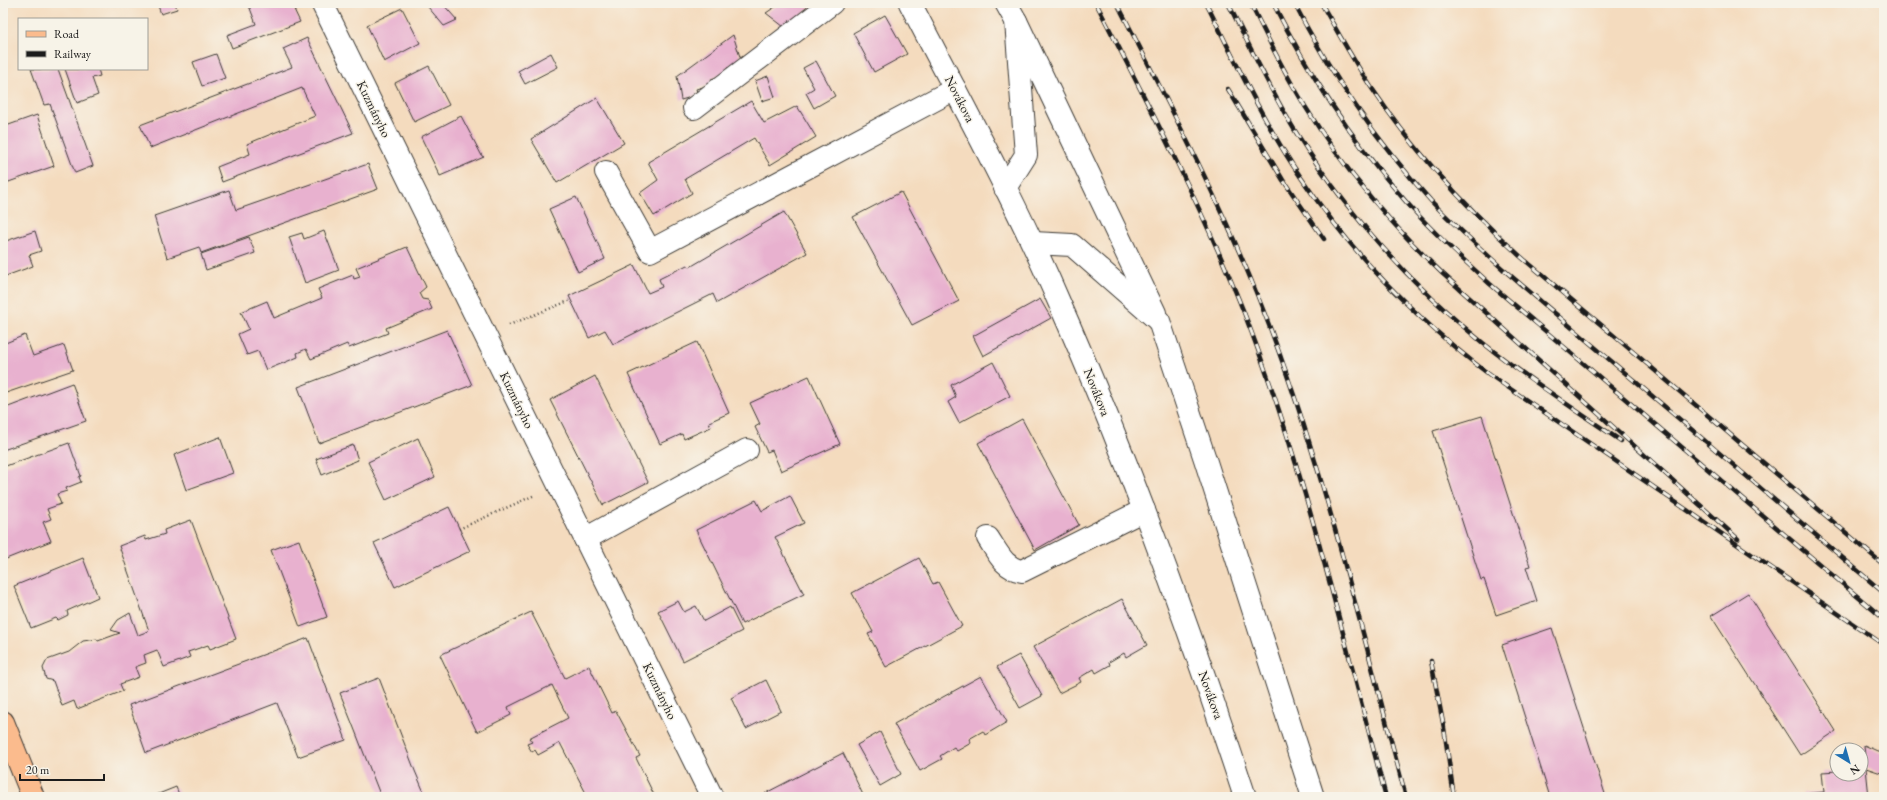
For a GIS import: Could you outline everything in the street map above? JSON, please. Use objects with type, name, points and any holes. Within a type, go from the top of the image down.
[{"type":"main road","points":[[3,722],[33,797]]},
{"type":"street","name":"Kuzmányho","points":[[322,3],[712,797]]},
{"type":"street","points":[[694,108],[832,3]]},
{"type":"street","name":"Novákova","points":[[910,3],[1032,243],[1102,403],[1144,510],[1223,729],[1245,797]]},
{"type":"street","points":[[1005,188],[1026,155],[1011,12]]},
{"type":"street","points":[[1011,12],[1159,321],[1205,459],[1313,797]]},
{"type":"street","points":[[606,172],[650,252],[955,90]]},
{"type":"street","points":[[1032,243],[1072,245],[1159,321]]},
{"type":"street","points":[[585,539],[747,450]]},
{"type":"street","points":[[988,538],[1004,562],[1014,570],[1022,571],[1144,510]]},
{"type":"path","points":[[509,325],[571,300]]},
{"type":"path","points":[[460,529],[536,495]]},
{"type":"building","points":[[157,3],[175,3],[177,9],[161,14]]},
{"type":"building","points":[[248,3],[291,3],[300,22],[232,48],[227,35],[256,24]]},
{"type":"building","points":[[432,3],[442,3],[457,20],[444,26],[428,7]]},
{"type":"building","points":[[781,3],[813,4],[788,30],[766,13]]},
{"type":"building","points":[[402,8],[420,43],[384,62],[367,25]]},
{"type":"building","points":[[885,15],[907,54],[874,72],[853,33]]},
{"type":"building","points":[[733,35],[742,63],[727,68],[728,73],[711,79],[713,84],[696,89],[698,95],[681,100],[677,76]]},
{"type":"building","points":[[307,38],[353,133],[222,182],[217,167],[250,154],[247,144],[315,116],[302,88],[150,148],[140,125],[292,67],[283,49]]},
{"type":"building","points":[[551,53],[558,67],[525,84],[518,71]]},
{"type":"building","points":[[216,54],[225,78],[202,86],[193,62]]},
{"type":"building","points":[[816,61],[835,96],[814,108],[806,93],[814,88],[803,68]]},
{"type":"building","points":[[429,66],[449,105],[414,122],[395,83]]},
{"type":"building","points":[[31,70],[58,70],[93,166],[75,173],[50,104],[44,105]]},
{"type":"building","points":[[65,70],[98,70],[100,76],[92,78],[98,95],[77,103]]},
{"type":"building","points":[[768,76],[775,97],[762,101],[755,81]]},
{"type":"building","points":[[597,98],[624,143],[557,183],[531,139]]},
{"type":"building","points":[[751,101],[764,123],[797,106],[816,137],[770,165],[754,138],[685,179],[692,193],[654,216],[640,193],[658,180],[648,162]]},
{"type":"building","points":[[37,115],[54,166],[3,184],[3,127]]},
{"type":"building","points":[[461,116],[482,156],[484,157],[440,176],[421,137]]},
{"type":"building","points":[[368,164],[378,189],[201,253],[199,247],[167,258],[154,216],[229,190],[236,210]]},
{"type":"building","points":[[901,192],[959,301],[912,325],[853,217]]},
{"type":"building","points":[[576,197],[605,259],[578,272],[549,209]]},
{"type":"building","points":[[784,212],[807,253],[717,303],[713,294],[613,344],[605,330],[589,338],[569,296],[634,265],[648,293],[662,287],[659,279],[687,265],[690,267]]},
{"type":"building","points":[[35,231],[41,251],[29,255],[33,266],[3,277],[3,242]]},
{"type":"building","points":[[324,231],[339,270],[305,283],[289,237],[302,233],[304,239]]},
{"type":"building","points":[[249,237],[255,253],[206,270],[201,254]]},
{"type":"building","points":[[407,247],[426,287],[419,293],[422,299],[428,300],[432,309],[386,328],[388,333],[349,348],[347,344],[311,359],[306,349],[297,353],[298,357],[266,370],[258,351],[247,355],[238,334],[249,329],[241,312],[267,301],[274,318],[322,298],[318,289],[353,275],[354,279],[360,277],[356,268]]},
{"type":"building","points":[[1040,299],[1051,318],[983,356],[973,336]]},
{"type":"building","points":[[447,330],[472,385],[319,443],[298,387]]},
{"type":"building","points":[[25,335],[33,356],[64,345],[73,370],[3,394],[3,344]]},
{"type":"building","points":[[697,342],[729,413],[709,422],[711,427],[684,439],[682,434],[660,444],[628,374]]},
{"type":"building","points":[[993,362],[1010,396],[959,423],[948,402],[956,397],[951,385]]},
{"type":"building","points":[[595,376],[648,482],[603,505],[550,400]]},
{"type":"building","points":[[809,376],[840,444],[781,471],[772,450],[767,452],[755,427],[760,424],[750,403]]},
{"type":"building","points":[[72,383],[86,421],[3,450],[3,409]]},
{"type":"building","points":[[1482,416],[1530,566],[1526,567],[1537,601],[1496,615],[1484,579],[1481,580],[1433,431]]},
{"type":"building","points":[[1022,419],[1079,525],[1035,550],[978,443]]},
{"type":"building","points":[[220,437],[233,473],[186,490],[174,455]]},
{"type":"building","points":[[418,438],[435,477],[386,500],[368,462]]},
{"type":"building","points":[[69,443],[81,476],[79,477],[81,482],[66,488],[67,491],[57,494],[61,504],[47,509],[51,519],[43,522],[51,541],[6,559],[3,553],[3,467]]},
{"type":"building","points":[[353,445],[358,460],[322,475],[316,459]]},
{"type":"building","points":[[790,496],[804,523],[775,537],[804,594],[742,624],[696,530],[756,500],[762,511]]},
{"type":"building","points":[[449,507],[470,551],[395,587],[374,543]]},
{"type":"building","points":[[191,520],[236,639],[210,649],[208,645],[188,652],[190,657],[164,667],[157,650],[144,655],[146,663],[135,667],[139,677],[120,684],[123,691],[77,709],[74,701],[62,706],[53,681],[46,679],[43,668],[47,660],[69,652],[83,641],[97,639],[98,641],[120,633],[111,630],[118,620],[130,613],[138,635],[149,631],[119,546],[145,536],[146,540],[165,534],[164,530]]},
{"type":"building","points":[[299,540],[327,617],[300,627],[271,550]]},
{"type":"building","points":[[83,558],[98,597],[67,611],[68,615],[58,620],[56,618],[31,628],[14,586]]},
{"type":"building","points":[[919,558],[933,584],[938,582],[962,626],[886,667],[868,634],[873,632],[852,593]]},
{"type":"building","points":[[1748,593],[1836,731],[1800,755],[1711,616]]},
{"type":"building","points":[[1122,599],[1147,645],[1126,657],[1124,653],[1109,662],[1110,665],[1096,673],[1094,669],[1079,678],[1081,682],[1059,693],[1033,647]]},
{"type":"building","points":[[678,601],[684,612],[696,606],[704,621],[730,607],[742,631],[683,661],[658,611]]},
{"type":"building","points":[[531,612],[565,678],[589,666],[612,713],[616,711],[640,756],[636,758],[655,797],[588,797],[560,743],[538,755],[535,750],[532,752],[527,744],[532,742],[529,738],[568,718],[552,685],[508,707],[511,715],[477,732],[440,655]]},
{"type":"building","points":[[1552,628],[1606,797],[1550,797],[1502,645]]},
{"type":"building","points":[[308,638],[346,740],[298,757],[277,703],[146,753],[129,705]]},
{"type":"building","points":[[1019,655],[1042,696],[1020,708],[997,667]]},
{"type":"building","points":[[981,676],[1007,722],[985,735],[983,731],[969,739],[971,743],[957,751],[954,747],[940,756],[942,759],[920,771],[894,724]]},
{"type":"building","points":[[379,678],[426,797],[381,797],[340,693]]},
{"type":"building","points":[[766,680],[781,711],[746,729],[731,698]]},
{"type":"building","points":[[880,732],[901,774],[880,786],[857,745]]},
{"type":"building","points":[[1869,747],[1884,754],[1884,774],[1869,769]]},
{"type":"building","points":[[843,753],[864,797],[758,797]]},
{"type":"building","points":[[1822,772],[1829,772],[1829,782],[1867,782],[1869,797],[1803,797],[1803,794],[1824,792]]},
{"type":"building","points":[[176,787],[180,797],[151,797]]},
{"type":"railway","points":[[1096,3],[1192,193],[1210,232],[1243,310],[1265,370],[1304,491],[1338,613],[1386,797]]},
{"type":"railway","points":[[1117,3],[1212,191],[1262,307],[1284,367],[1304,427],[1341,550],[1406,797]]},
{"type":"railway","points":[[1206,3],[1263,115],[1275,137],[1302,179],[1343,234],[1365,260],[1412,309],[1437,332],[1490,375],[1884,645]]},
{"type":"railway","points":[[1228,3],[1270,86],[1297,134],[1337,192],[1381,246],[1430,297],[1483,343],[1534,381],[1621,441]]},
{"type":"railway","points":[[1250,3],[1286,74],[1324,136],[1360,185],[1400,231],[1443,274],[1738,539]]},
{"type":"railway","points":[[1273,3],[1314,77],[1361,146],[1407,203],[1429,227],[1490,284],[1884,619]]},
{"type":"railway","points":[[1294,3],[1323,56],[1356,106],[1392,155],[1431,201],[1504,270],[1884,593]]},
{"type":"railway","points":[[1321,3],[1371,87],[1404,133],[1459,197],[1499,237],[1884,565]]},
{"type":"railway","points":[[1228,89],[1283,180],[1324,239]]},
{"type":"railway","points":[[1431,661],[1444,728],[1454,797]]}]
